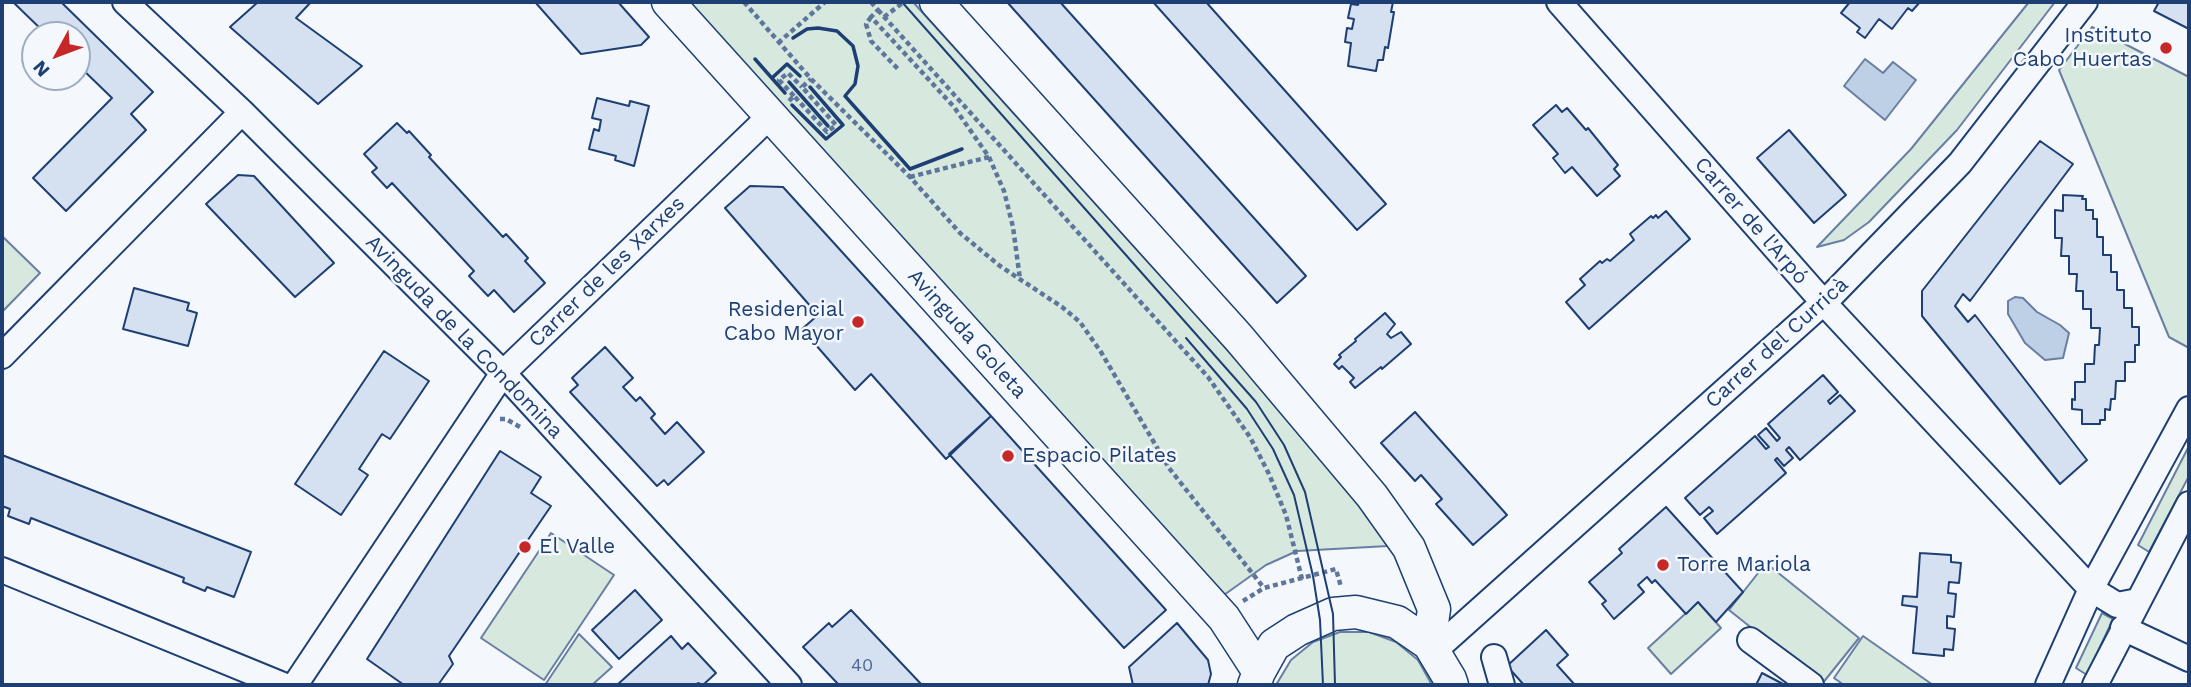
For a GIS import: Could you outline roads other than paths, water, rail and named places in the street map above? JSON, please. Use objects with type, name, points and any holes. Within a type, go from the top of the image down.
[{"type":"main road","name":"Avinguda Goleta","points":[[668,2],[783,105],[1224,618],[1256,678]]},
{"type":"main road","points":[[936,2],[1238,337],[1372,496],[1409,548],[1434,609],[1432,647]]},
{"type":"main road","points":[[1256,678],[1274,645],[1297,630],[1333,614],[1356,612],[1397,622],[1432,647],[1452,685]]},
{"type":"street","name":"Avinguda de la Condomina","points":[[125,2],[242,112],[503,373],[789,685]]},
{"type":"street","name":"Carrer de l'Arpó","points":[[1559,2],[1823,302],[2091,589]]},
{"type":"street","name":"Carrer del Curricà","points":[[1432,647],[1823,302],[1960,163],[2085,2]]},
{"type":"street","name":"Carrer de les Xarxes","points":[[295,685],[503,373],[783,105]]},
{"type":"street","points":[[2,356],[242,112]]},
{"type":"street","points":[[2048,685],[2091,589],[2189,409]]},
{"type":"street","points":[[2095,685],[2189,504]]},
{"type":"street","points":[[2,570],[283,685]]},
{"type":"street","points":[[2091,589],[2117,605],[2138,601]]},
{"type":"street","points":[[2123,628],[2189,659]]},
{"type":"street","points":[[1750,640],[1811,685]]},
{"type":"street","points":[[1494,657],[1502,685]]},
{"type":"water","points":[[1865,59],[1883,73],[1893,62],[1916,80],[1885,120],[1844,86]]},
{"type":"water","points":[[2015,297],[2023,298],[2037,312],[2069,333],[2063,358],[2045,360],[2025,343],[2008,314],[2008,301]]},
{"type":"tram line","points":[[902,2],[1256,402],[1284,445],[1305,492],[1333,614],[1335,685]]},
{"type":"tram line","points":[[1186,338],[1247,409],[1273,449],[1294,495],[1313,576],[1320,620],[1323,685]]},
{"type":"place","name":"Instituto Cabo Huertas","points":[[2166,48]]},
{"type":"place","name":"Residencial Cabo Mayor","points":[[858,322]]},
{"type":"place","name":"Espacio Pilates","points":[[1008,456]]},
{"type":"place","name":"El Valle","points":[[525,547]]},
{"type":"place","name":"Torre Mariola","points":[[1663,565]]}]
